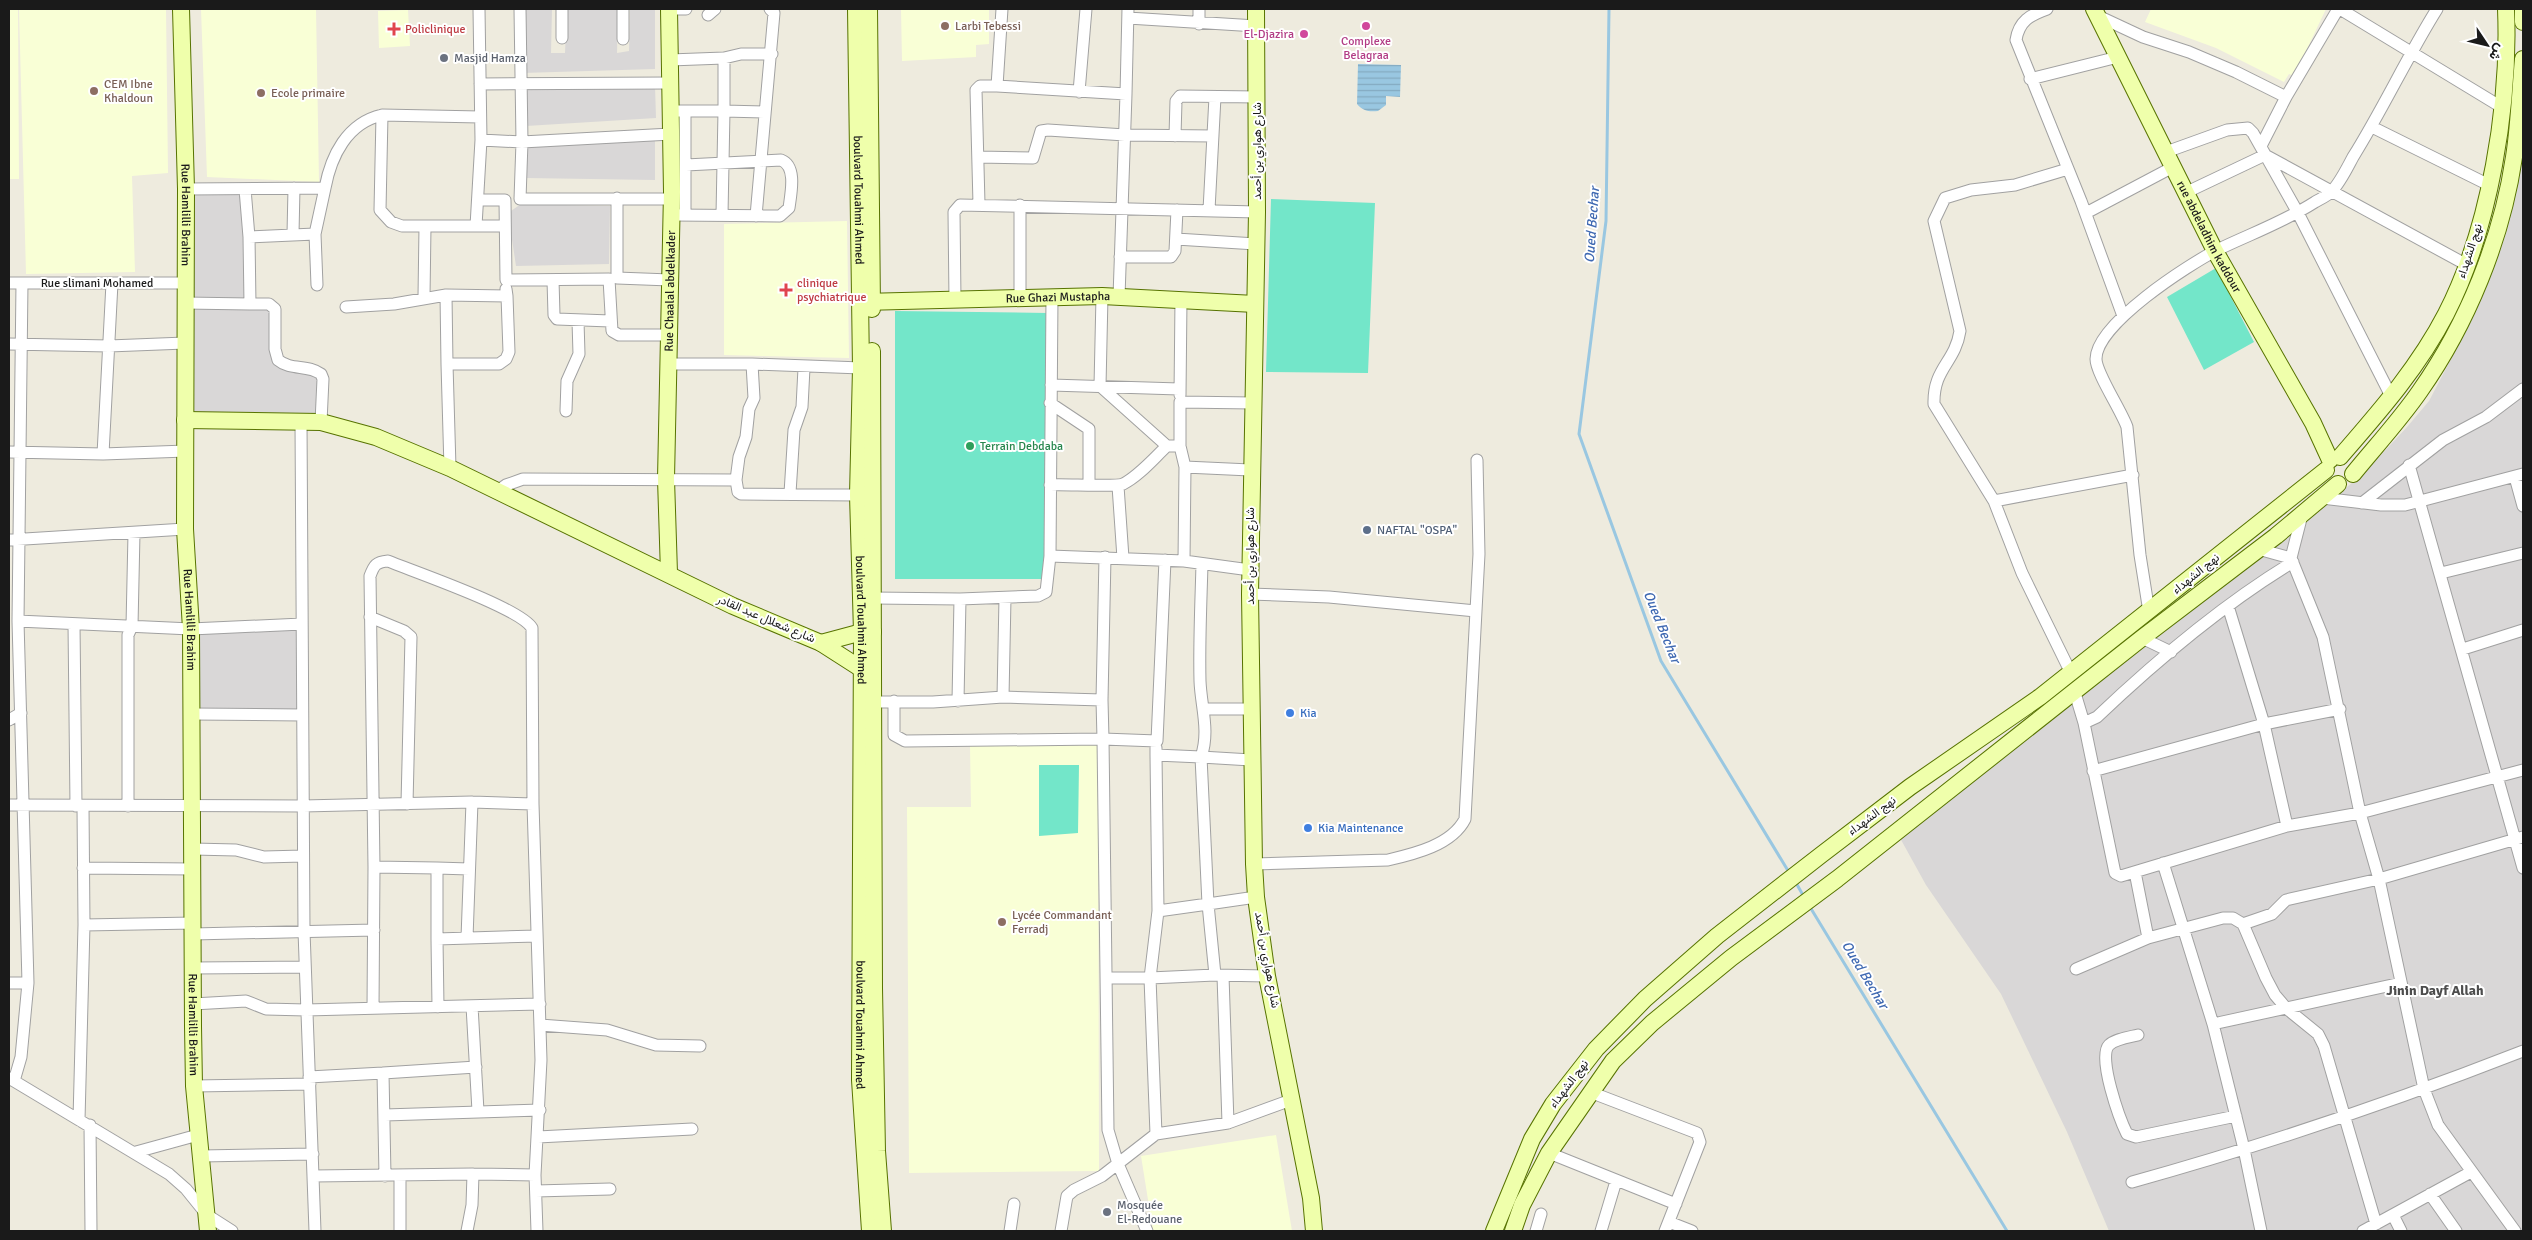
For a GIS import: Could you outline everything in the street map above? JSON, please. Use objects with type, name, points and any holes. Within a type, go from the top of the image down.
[{"type":"main road","name":"Rue Hamlilli Brahim","points":[[181,9],[186,189],[184,343],[185,529],[191,629],[194,1086],[208,1223]]},
{"type":"main road","name":"Rue Chaalal abdelkader","points":[[669,9],[670,83],[678,111],[671,134],[676,210],[670,280],[668,364],[666,479],[669,573]]},
{"type":"main road","name":"boulvard Touahmi Ahmed","points":[[856,9],[874,598],[867,632]]},
{"type":"main road","name":"boulvard Touahmi Ahmed","points":[[869,9],[866,302],[861,368],[858,495],[867,632],[868,1062],[863,1143],[870,1231]]},
{"type":"main road","name":"شارع هواري بن أحمد","points":[[1256,9],[1257,212],[1250,470],[1251,760],[1254,864],[1256,897],[1267,976],[1311,1198],[1314,1231]]},
{"type":"main road","name":"نهج الشهداء","points":[[1494,1231],[1532,1139],[1575,1075],[1596,1049],[1645,999],[1717,936],[1821,855],[1910,787],[2030,704],[2149,612],[2332,462],[2392,398],[2446,314],[2467,265],[2489,185],[2515,115],[2506,9]]},
{"type":"main road","points":[[2523,9],[2523,22]]},
{"type":"main road","name":"rue abdeladhim kaddour","points":[[2096,12],[2215,252],[2313,423],[2332,462]]},
{"type":"main road","name":"نهج الشهداء","points":[[2353,474],[2419,392],[2458,327],[2492,242],[2509,183],[2515,115],[2523,59]]},
{"type":"main road","points":[[2509,183],[2523,165]]},
{"type":"main road","name":"Rue Ghazi Mustapha","points":[[866,302],[1102,296],[1255,304]]},
{"type":"main road","name":"شارع شعلال عبد القادر","points":[[185,420],[321,422],[376,436],[450,468],[669,573],[733,606],[821,643],[866,668]]},
{"type":"main road","points":[[2332,462],[2351,462],[2353,474],[2347,482],[2338,484],[2329,479],[2332,462]]},
{"type":"main road","name":"نهج الشهداء","points":[[1514,1231],[1522,1206],[1549,1153],[1613,1061],[1652,1023],[1731,958],[1837,880],[2142,638],[2302,515],[2338,484]]},
{"type":"main road","points":[[821,643],[867,632]]},
{"type":"main road","name":"boulvard Touahmi Ahmed","points":[[866,668],[872,702],[867,987]]},
{"type":"main road","name":"boulvard Touahmi Ahmed","points":[[868,1062],[883,1231]]},
{"type":"street","points":[[476,226],[481,140],[478,9]]},
{"type":"street","points":[[520,9],[522,142],[520,200]]},
{"type":"street","points":[[562,9],[562,38]]},
{"type":"street","points":[[623,9],[623,39]]},
{"type":"street","points":[[669,9],[686,9]]},
{"type":"street","points":[[756,216],[772,54],[774,13],[770,9]]},
{"type":"street","points":[[998,86],[1002,9]]},
{"type":"street","points":[[1080,92],[1086,9]]},
{"type":"street","points":[[1199,9],[1199,24]]},
{"type":"street","points":[[2047,9],[2032,14],[2018,29],[2016,40],[2030,79],[2086,214],[2122,316]]},
{"type":"street","points":[[2185,194],[2263,150],[2286,97],[2339,9],[2515,115]]},
{"type":"street","points":[[2149,612],[2140,555],[2127,427],[2120,408],[2100,374],[2096,359],[2106,334],[2122,316],[2150,294],[2215,252],[2298,213],[2332,192],[2372,127],[2410,52],[2437,9]]},
{"type":"street","points":[[2096,12],[2142,37],[2189,52],[2236,72],[2286,97]]},
{"type":"street","points":[[1119,297],[1128,13],[1199,24],[1256,26]]},
{"type":"street","points":[[670,60],[724,58],[741,54],[772,54]]},
{"type":"street","points":[[2030,79],[2118,56]]},
{"type":"street","points":[[722,215],[724,58]]},
{"type":"street","points":[[480,84],[521,86],[670,83]]},
{"type":"street","points":[[979,204],[976,90],[980,86],[1126,94]]},
{"type":"street","points":[[1175,136],[1176,101],[1179,97],[1257,97]]},
{"type":"street","points":[[1209,210],[1215,97]]},
{"type":"street","points":[[676,210],[686,165],[678,111],[765,112]]},
{"type":"street","points":[[317,285],[315,234],[328,168],[336,150],[352,132],[369,118],[382,114],[480,117]]},
{"type":"street","points":[[382,114],[380,210],[391,222],[402,226],[424,227],[504,226]]},
{"type":"street","points":[[2086,214],[2170,160],[2193,141],[2242,127],[2248,128],[2253,133],[2298,213],[2392,398]]},
{"type":"street","points":[[2372,127],[2489,185]]},
{"type":"street","points":[[978,157],[1033,158],[1039,136],[1044,130],[1125,135],[1213,136]]},
{"type":"street","points":[[481,140],[522,142],[671,134]]},
{"type":"street","points":[[2263,150],[2332,192],[2467,265]]},
{"type":"street","points":[[479,200],[617,198],[676,210],[722,215],[780,216],[787,211],[790,201],[790,166],[781,160],[686,165]]},
{"type":"street","points":[[2068,169],[2015,184],[1971,190],[1945,198],[1934,221],[1960,332],[1958,344],[1940,372],[1934,388],[1934,404],[1994,500],[2022,573],[2071,673]]},
{"type":"street","points":[[293,234],[294,188]]},
{"type":"street","points":[[186,189],[325,188]]},
{"type":"street","points":[[245,189],[249,236],[250,304]]},
{"type":"street","points":[[617,198],[610,321],[612,331],[619,335],[669,336]]},
{"type":"street","points":[[447,364],[499,364],[506,359],[509,352],[504,226],[505,200]]},
{"type":"street","points":[[955,300],[954,212],[960,205],[1257,212]]},
{"type":"street","points":[[1020,205],[1020,297]]},
{"type":"street","points":[[1120,257],[1168,258],[1173,255],[1176,239],[1177,210]]},
{"type":"street","points":[[424,227],[424,298]]},
{"type":"street","points":[[249,236],[315,234]]},
{"type":"street","points":[[1176,239],[1256,244]]},
{"type":"street","points":[[506,280],[670,280]]},
{"type":"street","points":[[553,280],[554,315],[561,320],[610,321]]},
{"type":"street","name":"Rue slimani Mohamed","points":[[9,283],[185,283]]},
{"type":"street","points":[[22,283],[22,344],[15,452],[14,540],[21,713],[28,983],[21,1057],[12,1080],[136,1152],[169,1174],[186,1188],[208,1223],[232,1231]]},
{"type":"street","points":[[103,454],[112,283]]},
{"type":"street","points":[[346,307],[394,304],[446,295],[507,296]]},
{"type":"street","points":[[446,295],[450,468]]},
{"type":"street","points":[[1102,296],[1100,386],[1167,446]]},
{"type":"street","points":[[874,598],[1005,598],[1038,596],[1046,592],[1050,556],[1052,297]]},
{"type":"street","points":[[1180,299],[1180,446],[1185,467],[1184,561]]},
{"type":"street","points":[[185,304],[269,304],[275,308],[275,349],[278,360],[291,368],[312,369],[321,374],[323,379],[321,422]]},
{"type":"street","points":[[566,410],[567,380],[579,354],[578,321]]},
{"type":"street","points":[[9,344],[109,346],[184,343]]},
{"type":"street","points":[[668,364],[752,364],[804,368],[861,368]]},
{"type":"street","points":[[752,364],[754,398],[749,409],[746,437],[741,450],[736,480],[737,491],[741,494],[858,495]]},
{"type":"street","points":[[790,494],[792,446],[794,430],[802,407],[804,368]]},
{"type":"street","points":[[1051,385],[1179,389]]},
{"type":"street","points":[[2362,503],[2443,440],[2486,416],[2523,389]]},
{"type":"street","points":[[1180,402],[1253,403]]},
{"type":"street","points":[[1050,403],[1089,429],[1089,483]]},
{"type":"street","points":[[301,421],[304,931],[315,1231]]},
{"type":"street","points":[[1050,485],[1089,483],[1118,486],[1129,480],[1167,446],[1180,446]]},
{"type":"street","points":[[15,452],[103,454],[186,451]]},
{"type":"street","points":[[1254,864],[1388,860],[1406,856],[1446,839],[1460,828],[1465,819],[1479,554],[1477,460]]},
{"type":"street","points":[[2409,465],[2498,777],[2519,838],[2523,868]]},
{"type":"street","points":[[1185,467],[1250,470]]},
{"type":"street","points":[[1994,500],[2133,475]]},
{"type":"street","points":[[2322,498],[2362,503],[2405,505],[2519,476],[2523,506]]},
{"type":"street","points":[[497,492],[506,485],[523,479],[736,480]]},
{"type":"street","points":[[1118,486],[1123,558]]},
{"type":"street","points":[[2302,515],[2292,560],[2323,637],[2340,709],[2360,813],[2379,879],[2424,1089],[2438,1125],[2470,1172],[2515,1231]]},
{"type":"street","points":[[14,540],[185,529]]},
{"type":"street","points":[[128,806],[128,635],[132,626],[134,533]]},
{"type":"street","points":[[2258,549],[2292,560]]},
{"type":"street","points":[[2441,573],[2523,554]]},
{"type":"street","points":[[1050,556],[1184,561],[1250,570]]},
{"type":"street","points":[[1105,557],[1102,700],[1107,978],[1106,1110],[1108,1130],[1118,1164],[1147,1231]]},
{"type":"street","points":[[1156,1134],[1150,978],[1158,911],[1156,755],[1165,560]]},
{"type":"street","points":[[2084,723],[2097,717],[2171,652],[2228,606],[2292,560]]},
{"type":"street","points":[[373,1008],[374,867],[370,576],[373,565],[379,561],[388,561],[510,611],[529,623],[532,628],[533,804],[540,1004],[540,1110],[535,1175],[537,1231]]},
{"type":"street","points":[[1202,564],[1200,680],[1205,709],[1205,746],[1201,757],[1208,904],[1219,976],[1228,1123]]},
{"type":"street","points":[[1250,594],[1329,597],[1476,611]]},
{"type":"street","points":[[1003,697],[1005,598]]},
{"type":"street","points":[[958,700],[960,599]]},
{"type":"street","points":[[2228,606],[2264,724],[2287,826]]},
{"type":"street","points":[[370,617],[404,631],[411,638],[407,804]]},
{"type":"street","points":[[18,621],[191,629],[302,624]]},
{"type":"street","points":[[74,624],[84,925],[79,1120]]},
{"type":"street","points":[[2463,649],[2523,630]]},
{"type":"street","points":[[2142,638],[2171,652]]},
{"type":"street","points":[[2075,693],[2084,723],[2115,873],[2121,876],[2287,826],[2360,813],[2523,770]]},
{"type":"street","points":[[872,702],[1003,697],[1102,700]]},
{"type":"street","points":[[894,701],[894,734],[905,741],[1103,739],[1157,741]]},
{"type":"street","points":[[1205,709],[1252,710]]},
{"type":"street","points":[[2093,770],[2264,724],[2340,709]]},
{"type":"street","points":[[9,720],[21,713]]},
{"type":"street","points":[[192,714],[302,715]]},
{"type":"street","points":[[1156,755],[1251,760]]},
{"type":"street","points":[[9,805],[193,807],[472,802],[533,804]]},
{"type":"street","points":[[467,938],[472,802]]},
{"type":"street","points":[[2243,924],[2272,914],[2286,900],[2379,879],[2519,838]]},
{"type":"street","points":[[193,849],[236,850],[264,856],[303,856]]},
{"type":"street","points":[[2163,864],[2185,928],[2213,1024],[2244,1149],[2261,1231]]},
{"type":"street","points":[[374,867],[469,868]]},
{"type":"street","points":[[83,868],[193,868]]},
{"type":"street","points":[[438,868],[438,1007]]},
{"type":"street","points":[[2135,872],[2148,938]]},
{"type":"street","points":[[1158,911],[1256,897]]},
{"type":"street","points":[[2076,969],[2148,938],[2185,928],[2223,918],[2233,918],[2243,924],[2266,978],[2286,1008],[2318,1034],[2324,1046],[2376,1224]]},
{"type":"street","points":[[84,925],[304,931],[374,930]]},
{"type":"street","points":[[437,939],[537,936]]},
{"type":"street","points":[[193,968],[305,967]]},
{"type":"street","points":[[1107,978],[1267,976]]},
{"type":"street","points":[[9,983],[28,983]]},
{"type":"street","points":[[2213,1024],[2401,983]]},
{"type":"street","points":[[193,1004],[246,1001],[266,1009],[306,1010],[540,1004]]},
{"type":"street","points":[[472,1006],[478,1112]]},
{"type":"street","points":[[540,1025],[607,1030],[656,1045],[700,1046]]},
{"type":"street","points":[[2138,1035],[2112,1043],[2106,1050],[2105,1062],[2120,1118],[2128,1134],[2136,1137],[2236,1116]]},
{"type":"street","points":[[2132,1182],[2244,1149],[2344,1116],[2424,1089],[2523,1051]]},
{"type":"street","points":[[194,1086],[310,1081],[383,1073],[476,1067]]},
{"type":"street","points":[[383,1073],[385,1176]]},
{"type":"street","points":[[1590,1092],[1700,1136],[1700,1142],[1667,1226],[1692,1231]]},
{"type":"street","points":[[1061,1231],[1067,1196],[1074,1190],[1102,1176],[1156,1134],[1228,1123],[1291,1100]]},
{"type":"street","points":[[385,1115],[540,1110]]},
{"type":"street","points":[[90,1125],[91,1231]]},
{"type":"street","points":[[538,1137],[692,1129]]},
{"type":"street","points":[[136,1152],[198,1136]]},
{"type":"street","points":[[1549,1153],[1676,1204]]},
{"type":"street","points":[[201,1156],[313,1154]]},
{"type":"street","points":[[2363,1231],[2470,1172]]},
{"type":"street","points":[[467,1231],[472,1205],[473,1174]]},
{"type":"street","points":[[313,1176],[535,1175]]},
{"type":"street","points":[[400,1176],[400,1231]]},
{"type":"street","points":[[1602,1231],[1616,1181]]},
{"type":"street","points":[[536,1191],[610,1189]]},
{"type":"street","points":[[2430,1194],[2456,1231]]},
{"type":"street","points":[[1010,1231],[1014,1204]]},
{"type":"street","points":[[1536,1231],[1541,1214]]},
{"type":"street","points":[[2393,1215],[2401,1231]]},
{"type":"shaded area","points":[[9,9],[18,9],[19,179],[9,179]]},
{"type":"shaded area","name":"CEM Ibne Khaldoun","points":[[19,9],[166,9],[168,173],[132,176],[135,272],[26,274]]},
{"type":"shaded area","name":"Ecole primaire","points":[[201,9],[316,9],[319,182],[207,177]]},
{"type":"shaded area","points":[[523,9],[552,9],[551,53],[565,53],[567,9],[618,9],[617,53],[629,51],[630,9],[655,9],[655,69],[522,73]]},
{"type":"shaded area","name":"Larbi Tebessi","points":[[901,9],[989,9],[989,44],[976,45],[976,57],[902,61]]},
{"type":"shaded area","points":[[2151,9],[2326,9],[2294,76],[2289,74],[2284,82],[2216,48],[2145,22]]},
{"type":"shaded area","name":"Policlinique","points":[[408,10],[410,46],[379,48],[378,11]]},
{"type":"shaded area","points":[[655,86],[656,118],[526,126],[526,89]]},
{"type":"shaded area","points":[[655,136],[655,180],[526,178],[525,146]]},
{"type":"shaded area","points":[[2523,145],[2523,1231],[2109,1231],[2067,1132],[2001,994],[1926,885],[1900,838],[2113,663],[2269,551],[2364,473],[2407,427],[2429,401],[2472,319]]},
{"type":"shaded area","points":[[186,189],[245,189],[250,304],[276,312],[278,360],[322,377],[321,422],[185,420]]},
{"type":"shaded area","points":[[521,204],[610,206],[609,264],[516,266],[508,213]]},
{"type":"shaded area","name":"clinique psychiatrique","points":[[847,221],[849,358],[724,355],[724,224]]},
{"type":"shaded area","points":[[302,624],[302,715],[192,714],[191,629]]},
{"type":"shaded area","name":"Lycée Commandant Ferradj","points":[[1098,744],[1099,1171],[909,1173],[907,807],[971,807],[970,745]]},
{"type":"shaded area","points":[[1276,1135],[1292,1231],[1153,1231],[1141,1156]]},
{"type":"green space","points":[[1271,199],[1375,203],[1368,373],[1266,372]]},
{"type":"green space","points":[[2216,268],[2254,342],[2204,370],[2167,297]]},
{"type":"green space","name":"Terrain Debdaba","points":[[895,311],[1048,313],[1044,579],[895,579]]},
{"type":"green space","points":[[1039,765],[1079,765],[1078,833],[1039,836]]},
{"type":"water","points":[[1358,64],[1401,65],[1400,97],[1386,96],[1386,105],[1378,111],[1364,110],[1357,104]]},
{"type":"waterway","name":"Oued Bechar","points":[[1609,9],[1606,221],[1579,434],[1661,661],[1790,874]]},
{"type":"waterway","name":"Oued Bechar","points":[[1795,881],[1804,897]]},
{"type":"waterway","name":"Oued Bechar","points":[[1810,907],[2007,1231]]},
{"type":"place","name":"Larbi Tebessi","points":[[945,26]]},
{"type":"place","name":"Complexe Belagraa","points":[[1366,26]]},
{"type":"place","name":"Policlinique","points":[[394,29]]},
{"type":"place","name":"El-Djazira","points":[[1304,34]]},
{"type":"place","name":"Masjid Hamza","points":[[444,58]]},
{"type":"place","name":"CEM Ibne Khaldoun","points":[[94,91]]},
{"type":"place","name":"Ecole primaire","points":[[261,93]]},
{"type":"place","name":"clinique psychiatrique","points":[[786,290]]},
{"type":"place","name":"Terrain Debdaba","points":[[970,446]]},
{"type":"place","name":"NAFTAL \"OSPA\"","points":[[1367,530]]},
{"type":"place","name":"Kia","points":[[1290,713]]},
{"type":"place","name":"Kia Maintenance","points":[[1308,828]]},
{"type":"place","name":"Lycée Commandant Ferradj","points":[[1002,922]]},
{"type":"place","name":"Mosquée El-Redouane","points":[[1107,1212]]},
{"type":"district","name":"Jinin Dayf Allah","points":[[2435,990]]}]
